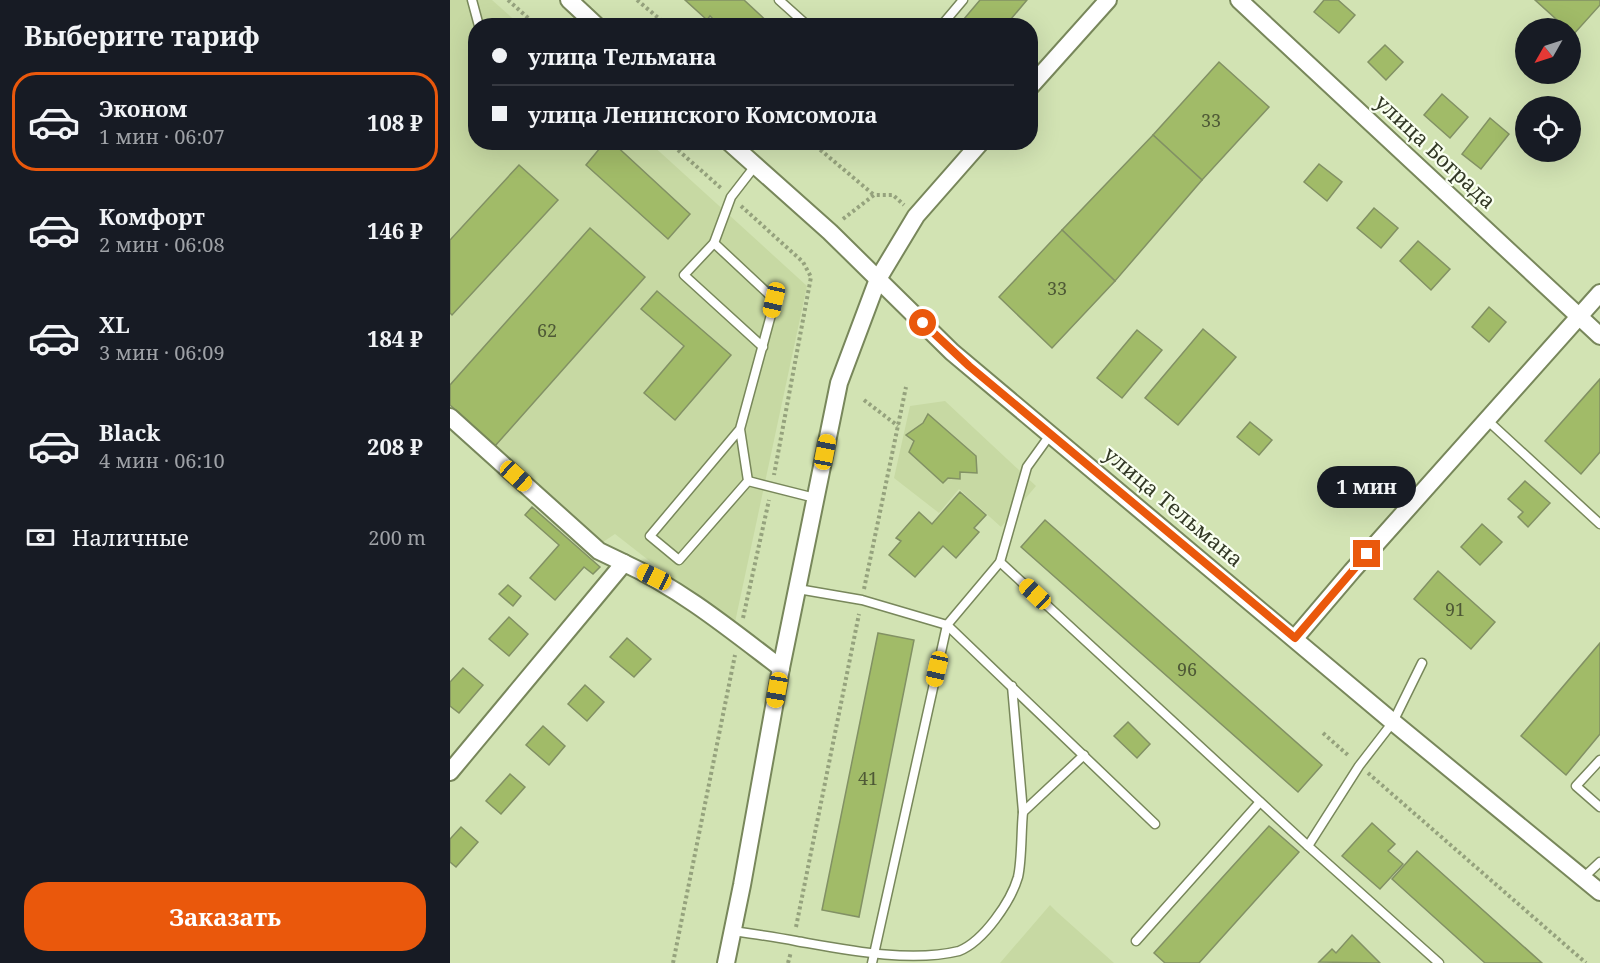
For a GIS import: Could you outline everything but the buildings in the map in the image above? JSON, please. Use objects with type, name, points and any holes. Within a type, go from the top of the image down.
[{"type":"street","points":[[569,0],[588,18]]},
{"type":"street","points":[[1038,78],[1108,0]]},
{"type":"street","name":"улица Бограда","points":[[1239,0],[1600,336]]},
{"type":"street","name":"улица Тельмана","points":[[738,150],[830,232],[952,352],[1393,722],[1600,892]]},
{"type":"street","points":[[730,961],[733,931],[781,668],[839,383],[878,279],[916,216],[974,150]]},
{"type":"street","points":[[1295,638],[1600,293]]},
{"type":"street","points":[[450,417],[599,551],[654,577],[781,668]]},
{"type":"street","points":[[450,772],[624,563]]},
{"type":"lane","points":[[472,0],[476,18]]},
{"type":"lane","points":[[779,0],[799,18]]},
{"type":"lane","points":[[948,18],[963,0]]},
{"type":"lane","points":[[755,166],[731,197],[714,243],[684,275],[763,347]]},
{"type":"lane","points":[[714,243],[774,300],[740,429],[650,536],[679,560],[748,481],[740,429]]},
{"type":"lane","points":[[1487,420],[1600,524]]},
{"type":"lane","points":[[872,959],[947,625],[1000,562],[1027,467],[1050,435]]},
{"type":"lane","points":[[748,481],[815,498]]},
{"type":"lane","points":[[1000,562],[1308,846],[1439,963]]},
{"type":"lane","points":[[798,590],[862,600],[947,625],[1155,824]]},
{"type":"lane","points":[[1308,846],[1359,766],[1393,722],[1422,663]]},
{"type":"lane","points":[[733,931],[794,940],[872,959],[933,958],[962,950],[989,928],[1005,905],[1018,876],[1023,812],[1012,686]]},
{"type":"lane","points":[[1023,812],[1084,755]]},
{"type":"lane","points":[[1600,760],[1576,786],[1600,807]]},
{"type":"lane","points":[[1136,940],[1260,802]]},
{"type":"lane","points":[[1583,878],[1600,862]]},
{"type":"path","points":[[508,0],[528,18]]},
{"type":"path","points":[[637,0],[658,18]]},
{"type":"path","points":[[673,963],[739,636],[772,487],[811,277],[803,262],[678,150]]},
{"type":"path","points":[[820,150],[874,195]]},
{"type":"path","points":[[843,219],[874,195],[893,195],[906,207]]},
{"type":"path","points":[[788,963],[906,387]]},
{"type":"path","points":[[864,400],[898,426]]},
{"type":"path","points":[[1323,733],[1586,963]]},
{"type":"shaded area","points":[[450,0],[492,0],[512,18],[468,18],[468,150],[658,150],[807,286],[734,627],[615,534],[603,542],[450,405]]},
{"type":"shaded area","points":[[945,401],[1036,486],[1001,527],[959,489],[939,513],[894,478],[910,406]]},
{"type":"shaded area","points":[[1050,905],[1057,912],[1114,963],[1000,963]]},
{"type":"route","points":[[923,323],[952,352],[1295,638],[1367,554]]}]
